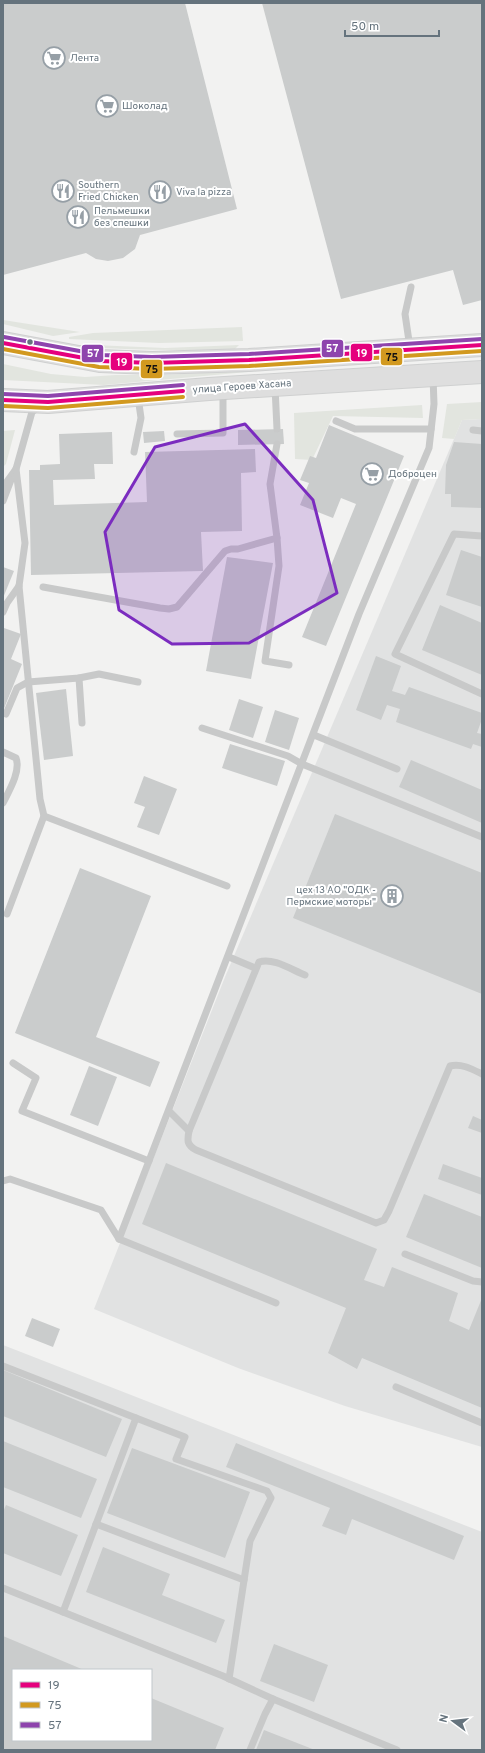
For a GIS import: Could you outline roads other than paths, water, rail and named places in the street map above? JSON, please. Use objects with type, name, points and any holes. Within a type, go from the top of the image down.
[{"type":"main road","points":[[3,343],[100,361],[152,363],[242,360],[482,345]]},
{"type":"main road","points":[[3,357],[26,362],[61,366],[100,361]]},
{"type":"main road","name":"улица Героев Хасана","points":[[3,400],[48,402],[223,388],[482,372]]},
{"type":"main road","points":[[3,386],[60,392],[94,399]]},
{"type":"lane","points":[[410,350],[405,314],[411,287]]},
{"type":"lane","points":[[120,1239],[360,614],[429,448],[434,404],[433,375]]},
{"type":"lane","points":[[275,385],[276,429]]},
{"type":"lane","points":[[177,434],[223,433],[223,388]]},
{"type":"lane","points":[[134,452],[141,418],[138,396]]},
{"type":"lane","points":[[3,501],[16,469],[32,412],[48,402]]},
{"type":"lane","points":[[336,421],[355,429],[431,429]]},
{"type":"lane","points":[[473,430],[482,431]]},
{"type":"lane","points":[[277,444],[270,484],[279,566],[265,661],[288,665]]},
{"type":"lane","points":[[3,487],[16,469]]},
{"type":"lane","points":[[7,914],[44,816],[40,799],[20,586],[25,543],[16,469]]},
{"type":"lane","points":[[482,536],[454,534],[395,654],[482,694]]},
{"type":"lane","points":[[43,587],[169,609],[176,607],[225,551],[238,549],[277,538]]},
{"type":"lane","points":[[3,612],[7,603],[20,586]]},
{"type":"lane","points":[[6,714],[17,688],[28,682],[79,678],[99,674],[138,682]]},
{"type":"lane","points":[[79,678],[82,723]]},
{"type":"lane","points":[[202,728],[288,756],[302,764],[482,837]]},
{"type":"lane","points":[[314,735],[397,769]]},
{"type":"lane","points":[[3,752],[16,758],[18,763],[17,770],[3,803]]},
{"type":"lane","points":[[44,816],[227,886]]},
{"type":"lane","points":[[229,957],[255,968]]},
{"type":"lane","points":[[305,975],[265,960],[259,962],[255,968],[189,1131],[187,1141],[190,1146],[196,1150],[376,1223],[384,1220],[390,1211],[450,1066],[463,1066],[482,1074]]},
{"type":"lane","points":[[13,1063],[36,1078],[22,1111],[149,1161]]},
{"type":"lane","points":[[169,1111],[189,1131]]},
{"type":"lane","points":[[3,1181],[10,1179],[101,1210],[120,1239],[276,1303]]},
{"type":"lane","points":[[405,1254],[473,1282],[482,1282]]},
{"type":"lane","points":[[3,1366],[185,1437],[176,1459],[266,1491],[271,1498],[250,1541],[229,1679]]},
{"type":"lane","points":[[396,1387],[482,1423]]},
{"type":"lane","points":[[63,1612],[136,1418]]},
{"type":"lane","points":[[96,1524],[244,1580]]},
{"type":"lane","points":[[3,1588],[229,1679],[273,1699],[397,1750]]},
{"type":"lane","points":[[250,1750],[264,1714],[273,1699]]},
{"type":"place","name":"Лента","points":[[54,58]]},
{"type":"place","name":"Шоколад","points":[[107,106]]},
{"type":"place","name":"Southern Fried Chicken","points":[[63,191]]},
{"type":"place","name":"Viva la pizza","points":[[160,192]]},
{"type":"place","name":"Пельмешки без спешки","points":[[78,217]]},
{"type":"place","name":"Доброцен","points":[[372,474]]},
{"type":"place","name":"цех 13 АО \"ОДК - Пермские моторы\"","points":[[392,896]]}]
